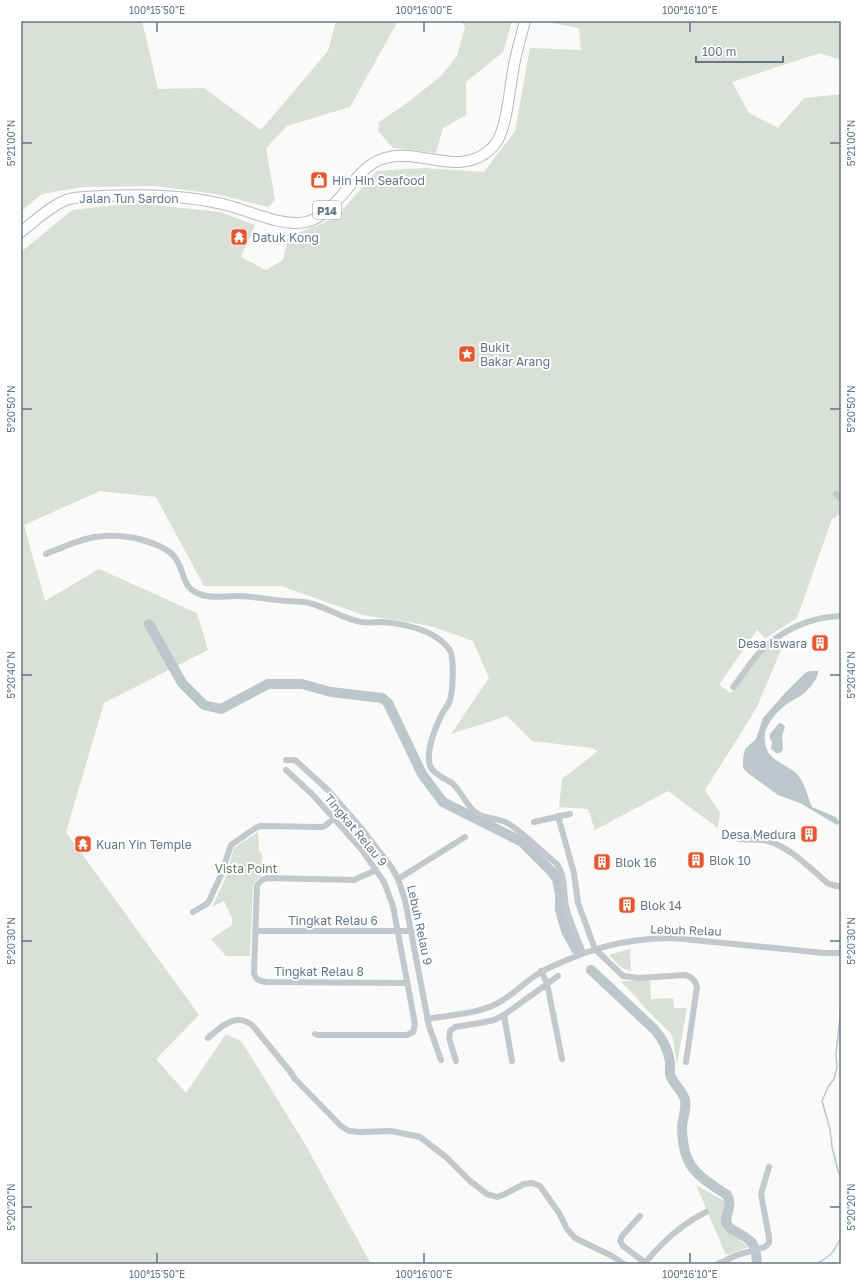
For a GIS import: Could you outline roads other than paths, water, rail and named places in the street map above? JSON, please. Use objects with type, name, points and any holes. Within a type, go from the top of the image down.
[{"type":"main road","name":"Jalan Tun Sardon","points":[[21,232],[51,208],[76,197],[167,196],[229,205],[282,221],[296,223],[306,222],[330,208],[366,169],[384,158],[399,155],[457,162],[480,157],[489,151],[501,134],[505,119],[514,63],[525,21]]},
{"type":"street","points":[[46,554],[94,536],[134,538],[152,543],[172,554],[189,588],[193,592],[200,595],[218,597],[248,596],[309,603],[360,622],[384,622],[406,626],[432,634],[450,649],[453,656],[453,662],[450,698],[436,728],[429,751],[431,767],[445,780],[453,784],[472,809],[478,814],[508,823],[557,864],[563,877],[569,918],[583,953]]},
{"type":"street","points":[[733,687],[759,653],[775,638],[810,620],[823,617],[841,616]]},
{"type":"street","name":"Lebuh Relau 9","points":[[286,760],[295,760],[328,790],[362,829],[392,868],[398,879],[404,894],[412,931],[427,1019],[441,1060]]},
{"type":"street","name":"Tingkat Relau 9","points":[[286,770],[313,795],[334,818],[362,850],[384,882],[393,906],[415,1024],[413,1032],[407,1035],[315,1034]]},
{"type":"street","points":[[534,822],[570,814]]},
{"type":"street","points":[[558,816],[574,873],[578,903],[595,948],[623,976],[639,978],[687,975],[696,982],[697,987],[686,1062]]},
{"type":"street","points":[[193,912],[208,902],[221,875],[231,845],[257,827],[322,827],[334,818]]},
{"type":"street","points":[[398,879],[465,837]]},
{"type":"street","points":[[739,840],[761,840],[774,843],[800,860],[829,884],[841,887]]},
{"type":"street","points":[[255,931],[257,886],[262,880],[267,878],[354,880],[376,870]]},
{"type":"street","name":"Tingkat Relau 6","points":[[255,931],[412,931]]},
{"type":"street","name":"Tingkat Relau 8","points":[[255,931],[254,973],[255,977],[259,981],[407,983]]},
{"type":"street","name":"Lebuh Relau","points":[[427,1019],[482,1009],[496,1004],[541,972],[595,948],[630,941],[652,938],[673,938],[824,953],[841,953]]},
{"type":"street","points":[[541,972],[547,983],[562,1059]]},
{"type":"street","points":[[456,1061],[449,1038],[450,1031],[455,1027],[494,1020],[504,1015],[558,976]]},
{"type":"street","points":[[504,1015],[512,1061]]},
{"type":"street","points":[[208,1038],[222,1026],[240,1019],[246,1020],[257,1030],[289,1070],[295,1080],[341,1126],[349,1130],[360,1132],[391,1131],[420,1137],[446,1157],[470,1182],[487,1194],[498,1196],[524,1184],[532,1183],[540,1186],[559,1213],[567,1229],[575,1238],[612,1256],[624,1264]]},
{"type":"street","points":[[718,1264],[737,1255],[767,1245],[770,1240],[761,1194],[769,1167]]},
{"type":"street","points":[[640,1216],[622,1236],[620,1241],[623,1246],[646,1263],[668,1237],[681,1227],[706,1212]]},
{"type":"waterway","points":[[149,624],[182,683],[204,705],[221,709],[268,684],[302,684],[331,692],[382,698],[388,703],[422,774],[443,802],[522,842],[552,872],[557,879],[560,894],[560,910],[566,931],[576,949]]},
{"type":"waterway","points":[[591,970],[654,1029],[662,1040],[669,1057],[671,1078],[684,1096],[685,1100],[682,1128],[685,1153],[689,1162],[700,1176],[727,1195],[729,1205],[726,1222],[731,1229],[750,1240],[756,1251],[757,1264]]},
{"type":"waterway","points":[[841,1007],[836,1055],[837,1067],[834,1079],[828,1087],[822,1101],[830,1129],[832,1147],[838,1171],[841,1176]]},
{"type":"waterway","points":[[816,1264],[830,1255],[841,1239]]},
{"type":"place","name":"Hin Hin Seafood","points":[[319,180]]},
{"type":"place","name":"Datuk Kong","points":[[239,237]]},
{"type":"place","name":"Bukit Bakar Arang","points":[[467,354]]},
{"type":"place","name":"Desa Iswara","points":[[820,643]]},
{"type":"place","name":"Desa Medura","points":[[809,834]]},
{"type":"place","name":"Kuan Yin Temple","points":[[83,844]]},
{"type":"place","name":"Blok 10","points":[[696,860]]},
{"type":"place","name":"Blok 16","points":[[602,862]]},
{"type":"place","name":"Blok 14","points":[[627,905]]},
{"type":"park label","name":"Vista Point","points":[[246,868]]}]
